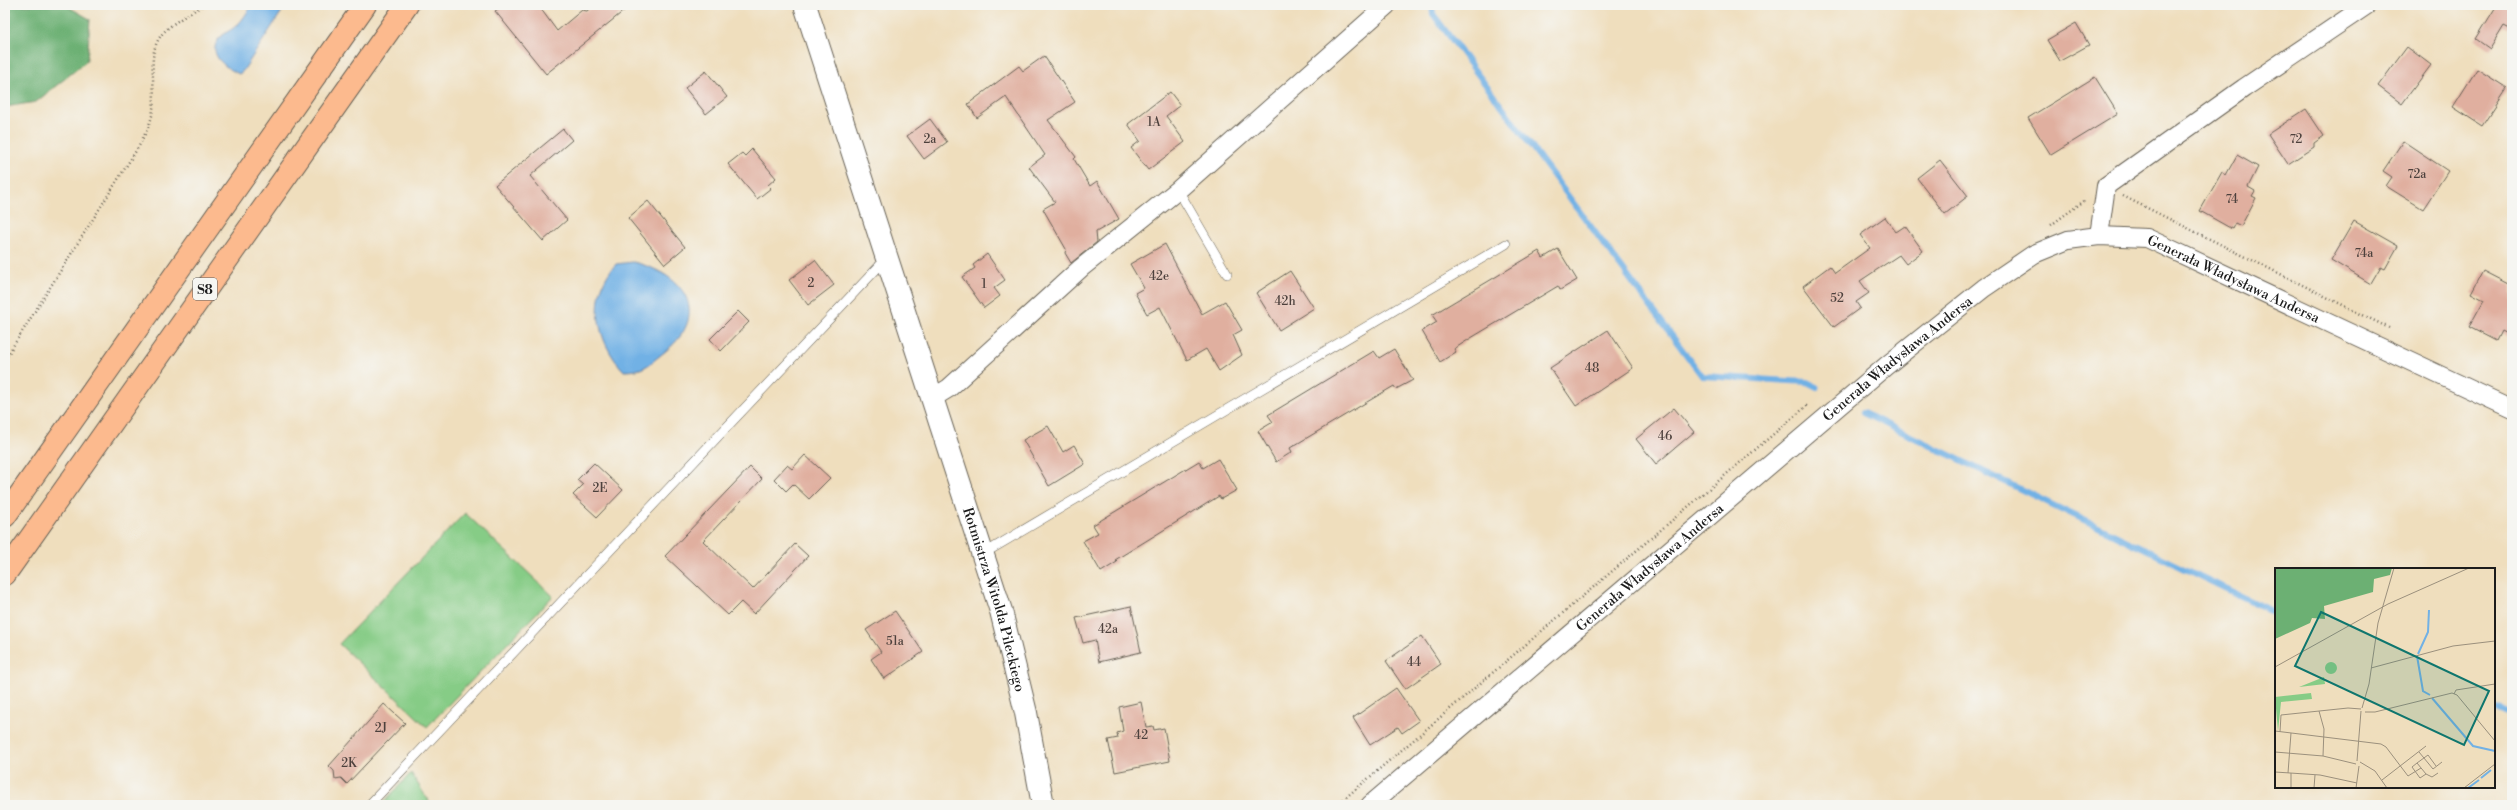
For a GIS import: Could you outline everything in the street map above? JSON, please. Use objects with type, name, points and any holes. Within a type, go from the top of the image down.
[{"type":"highway","name":"S8","points":[[5,516],[365,5]]},
{"type":"highway","name":"S8","points":[[5,574],[407,5]]},
{"type":"street","name":"Rotmistrza Witolda Pileckiego","points":[[805,5],[931,398],[1001,610],[1026,713],[1043,805]]},
{"type":"street","points":[[931,398],[949,388],[1081,268],[1178,190],[1387,5]]},
{"type":"street","points":[[2099,236],[2106,186],[2244,88],[2367,5]]},
{"type":"street","name":"Generała Władysława Andersa","points":[[1370,805],[1886,366],[1978,293],[2034,254],[2068,240],[2099,236],[2147,238],[2512,409]]},
{"type":"lane","points":[[1178,190],[1227,274]]},
{"type":"lane","points":[[983,554],[1022,533],[1506,244]]},
{"type":"lane","points":[[369,805],[887,258]]},
{"type":"path","points":[[5,358],[139,146],[149,125],[155,92],[152,60],[155,47],[164,32],[203,5]]},
{"type":"path","points":[[2044,229],[2106,186],[2135,203],[2392,330]]},
{"type":"path","points":[[1336,805],[1813,400]]},
{"type":"green space","points":[[5,5],[65,5],[90,19],[87,61],[36,102],[5,107]]},
{"type":"green space","points":[[465,513],[553,596],[427,727],[339,644]]},
{"type":"green space","points":[[411,773],[431,805],[381,805]]},
{"type":"water","points":[[252,5],[286,5],[243,71],[239,74],[228,68],[218,59],[215,48],[221,36],[239,23]]},
{"type":"water","points":[[633,262],[652,268],[667,276],[679,286],[686,298],[689,311],[686,325],[678,340],[645,367],[636,370],[624,371],[614,359],[607,346],[602,333],[598,304],[601,290],[607,276],[616,264]]},
{"type":"building","points":[[504,5],[538,5],[557,31],[582,10],[587,11],[594,5],[631,5],[546,74],[495,11]]},
{"type":"building","points":[[2497,5],[2512,5],[2512,30],[2504,26],[2490,49],[2476,39]]},
{"type":"building","points":[[2076,23],[2089,45],[2060,61],[2047,40]]},
{"type":"building","points":[[2407,47],[2431,65],[2402,104],[2378,86]]},
{"type":"building","points":[[1044,56],[1075,102],[1048,120],[1076,157],[1074,159],[1090,186],[1097,181],[1119,219],[1096,232],[1097,242],[1071,263],[1065,253],[1066,249],[1043,209],[1055,202],[1029,167],[1045,155],[1006,97],[977,118],[968,104],[1019,66],[1023,71]]},
{"type":"building","points":[[2477,69],[2507,88],[2482,126],[2453,107]]},
{"type":"building","points":[[706,71],[727,97],[706,114],[685,88]]},
{"type":"building","points":[[2095,77],[2118,114],[2051,155],[2028,118]]},
{"type":"building","points":[[1170,92],[1180,105],[1166,116],[1185,142],[1148,170],[1131,148],[1140,141],[1128,124]]},
{"type":"building","points":[[2306,109],[2324,136],[2314,143],[2314,147],[2288,164],[2268,134]]},
{"type":"building","points":[[930,119],[947,142],[924,159],[907,136]]},
{"type":"building","points":[[563,129],[572,140],[530,176],[567,220],[543,241],[495,185]]},
{"type":"building","points":[[2403,141],[2448,171],[2423,209],[2386,186],[2392,177],[2383,171]]},
{"type":"building","points":[[752,149],[776,178],[768,185],[771,188],[757,199],[728,164],[742,153],[745,156]]},
{"type":"building","points":[[2237,155],[2258,167],[2248,187],[2255,191],[2252,196],[2256,198],[2241,226],[2235,223],[2232,229],[2200,211],[2222,172],[2226,175]]},
{"type":"building","points":[[1940,160],[1968,196],[1945,214],[1917,178]]},
{"type":"building","points":[[648,201],[685,247],[665,264],[628,218]]},
{"type":"building","points":[[1885,217],[1896,232],[1905,226],[1923,251],[1906,264],[1899,255],[1860,281],[1869,293],[1856,302],[1860,308],[1834,327],[1803,286],[1830,266],[1835,273],[1870,248],[1860,235]]},
{"type":"building","points":[[2354,221],[2398,246],[2385,269],[2381,267],[2371,284],[2331,260]]},
{"type":"building","points":[[1165,244],[1202,314],[1225,301],[1242,330],[1233,335],[1242,355],[1219,371],[1206,349],[1187,360],[1160,307],[1147,314],[1135,293],[1144,288],[1130,264]]},
{"type":"building","points":[[1558,249],[1577,280],[1560,290],[1558,286],[1471,338],[1454,349],[1456,352],[1440,362],[1422,331],[1437,322],[1432,315],[1539,251],[1543,258]]},
{"type":"building","points":[[987,254],[1005,280],[994,288],[1000,296],[984,308],[962,277],[975,268],[973,265]]},
{"type":"building","points":[[815,260],[834,285],[808,305],[789,280]]},
{"type":"building","points":[[1290,271],[1314,308],[1279,330],[1256,293]]},
{"type":"building","points":[[2483,271],[2512,286],[2512,337],[2501,331],[2496,341],[2469,327],[2484,300],[2471,293]]},
{"type":"building","points":[[738,311],[749,322],[721,351],[710,339]]},
{"type":"building","points":[[1608,330],[1633,368],[1576,406],[1550,368]]},
{"type":"building","points":[[1394,349],[1413,380],[1396,389],[1394,386],[1290,448],[1292,452],[1276,462],[1258,431],[1273,422],[1268,415],[1374,351],[1379,358]]},
{"type":"building","points":[[1674,408],[1694,432],[1656,464],[1636,439]]},
{"type":"building","points":[[1048,426],[1063,452],[1074,445],[1085,464],[1049,486],[1023,440]]},
{"type":"building","points":[[805,455],[830,478],[809,499],[793,484],[786,491],[774,479],[787,465],[792,469]]},
{"type":"building","points":[[1218,459],[1237,490],[1221,499],[1219,496],[1115,560],[1117,562],[1101,572],[1083,541],[1098,533],[1093,525],[1199,461],[1203,468]]},
{"type":"building","points":[[594,463],[623,490],[597,517],[573,495],[583,485],[577,480]]},
{"type":"building","points":[[750,467],[762,479],[703,541],[753,589],[795,544],[808,556],[754,614],[741,602],[728,615],[665,556]]},
{"type":"building","points":[[1131,606],[1141,652],[1099,662],[1095,640],[1083,643],[1076,618]]},
{"type":"building","points":[[895,611],[923,652],[884,679],[871,659],[881,652],[866,630]]},
{"type":"building","points":[[1422,636],[1441,664],[1405,689],[1386,661]]},
{"type":"building","points":[[1396,688],[1419,721],[1402,733],[1398,727],[1370,745],[1353,718]]},
{"type":"building","points":[[1141,702],[1146,727],[1153,726],[1154,730],[1164,728],[1170,761],[1115,772],[1108,740],[1118,738],[1117,733],[1123,731],[1119,707]]},
{"type":"building","points":[[384,704],[405,723],[347,784],[341,778],[335,779],[334,771],[329,766]]},
{"type":"waterway","points":[[1432,5],[1433,14],[1702,376],[1807,382],[1817,387]]},
{"type":"waterway","points":[[1863,413],[2275,613]]},
{"type":"waterway","points":[[2495,707],[2512,715]]}]
